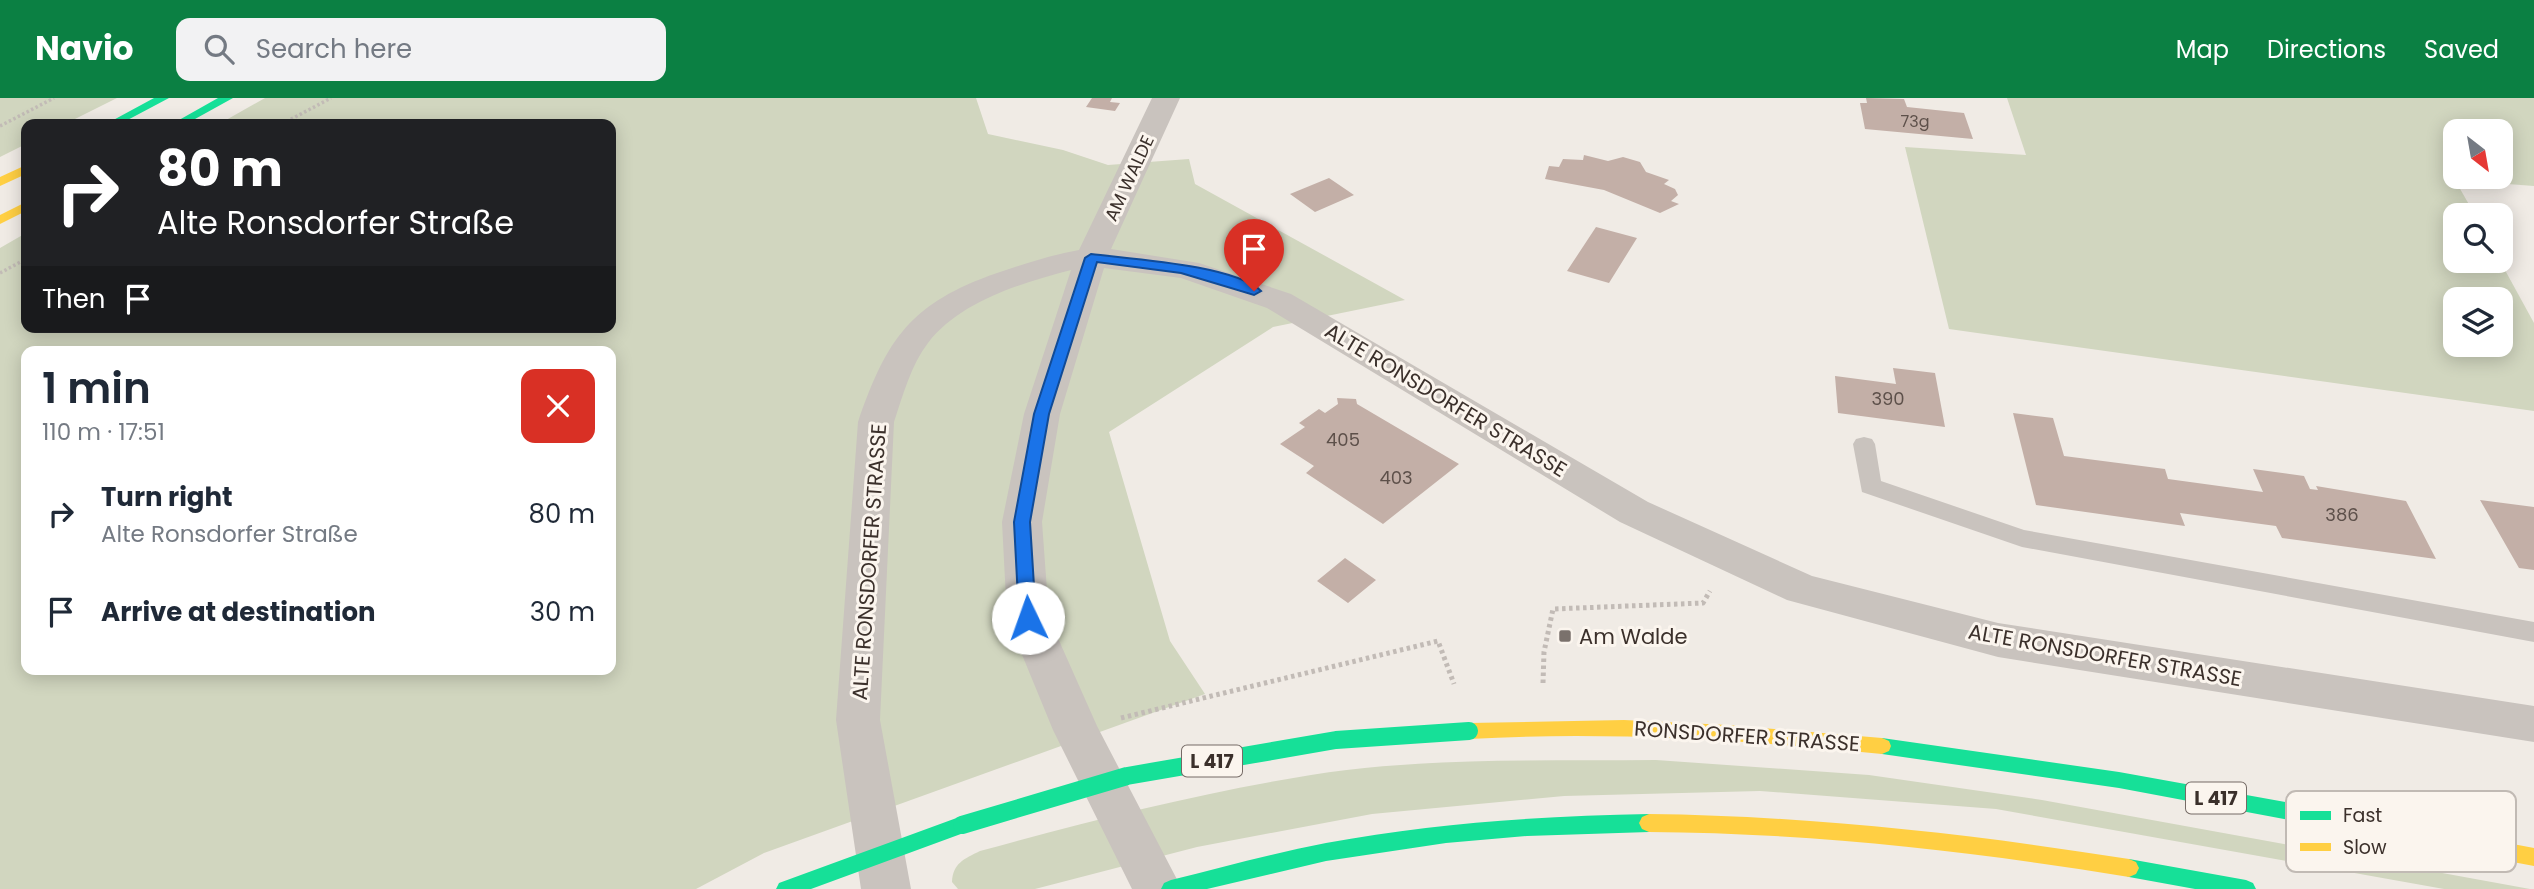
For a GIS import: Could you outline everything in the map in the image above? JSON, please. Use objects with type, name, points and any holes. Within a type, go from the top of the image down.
[{"type":"main road","points":[[122,119],[163,98]]},
{"type":"main road","points":[[187,119],[227,98]]},
{"type":"main road","points":[[0,182],[21,172]]},
{"type":"main road","points":[[0,220],[21,209]]},
{"type":"main road","name":"RONSDORFER STRASSE","points":[[883,871],[962,825],[1139,774],[1336,740],[1469,731],[1616,727],[1770,735],[1928,751],[2127,782],[2286,811]]},
{"type":"main road","points":[[1171,889],[1283,860],[1437,836],[1659,822],[1888,833],[1979,844],[2246,889]]},
{"type":"main road","name":"RONSDORFER STRASSE","points":[[2516,854],[2534,857]]},
{"type":"main road","name":"L 417","points":[[786,889],[883,871]]},
{"type":"street","name":"AM WALDE","points":[[1157,889],[1076,730],[1028,618],[1022,522],[1042,414],[1091,258],[1167,98]]},
{"type":"street","name":"ALTE RONSDORFER STRASSE","points":[[883,871],[858,720],[876,422],[891,376],[926,324],[968,294],[1028,274],[1091,258],[1181,269],[1230,281],[1279,301],[1634,512],[1802,589],[1998,640],[2534,724]]},
{"type":"lane","points":[[1864,444],[1870,486],[2021,538],[2534,632]]},
{"type":"path","points":[[0,126],[54,98]]},
{"type":"path","points":[[291,119],[331,98]]},
{"type":"path","points":[[0,273],[21,262]]},
{"type":"path","points":[[1544,652],[1553,609],[1703,603],[1717,578]]},
{"type":"path","points":[[1115,719],[1438,641],[1441,654]]},
{"type":"green space","points":[[0,98],[117,98],[75,119],[21,119],[21,146],[0,157]]},
{"type":"green space","points":[[265,98],[976,98],[988,134],[1063,150],[1108,165],[1189,159],[1195,184],[1405,300],[1273,327],[1109,432],[1170,641],[1205,694],[764,853],[696,889],[0,889],[0,248],[21,236],[21,333],[616,333],[616,119],[228,119]]},
{"type":"green space","points":[[2007,98],[2534,98],[2534,186],[2513,184],[2513,119],[2443,119],[2443,189],[2460,189],[2468,203],[2443,203],[2443,273],[2507,273],[2534,323],[2534,411],[1949,329],[1905,147],[2026,155]]},
{"type":"green space","points":[[1527,760],[1656,760],[1869,775],[2042,800],[2286,844],[2286,861],[1996,809],[1760,791],[1564,796],[1372,814],[1197,847],[1035,889],[958,889],[952,882],[957,866],[980,851],[1144,808],[1227,790],[1354,769]]},
{"type":"green space","points":[[2349,872],[2437,872],[2530,889],[2444,889]]},
{"type":"building","points":[[1092,98],[1112,98],[1110,102],[1120,103],[1115,111],[1086,107]]},
{"type":"building","points":[[1866,98],[1904,99],[1907,107],[1964,113],[1973,139],[1865,129],[1860,103],[1867,103]]},
{"type":"building","points":[[1584,155],[1608,161],[1623,157],[1640,162],[1646,172],[1669,180],[1664,184],[1675,189],[1678,195],[1671,201],[1679,204],[1660,213],[1604,190],[1545,179],[1549,166],[1559,167],[1563,159],[1583,160]]},
{"type":"building","points":[[1329,178],[1354,195],[1315,212],[1290,194]]},
{"type":"building","points":[[1596,227],[1637,238],[1609,283],[1567,271]]},
{"type":"building","points":[[1893,368],[1935,373],[1945,427],[1838,413],[1835,376],[1896,384]]},
{"type":"building","points":[[1337,398],[1356,399],[1357,404],[1459,464],[1383,524],[1306,473],[1314,466],[1280,444],[1305,427],[1299,423],[1319,409],[1325,413],[1338,404]]},
{"type":"building","points":[[2013,413],[2053,418],[2064,456],[2165,469],[2168,479],[2263,492],[2253,469],[2304,476],[2310,489],[2318,490],[2316,486],[2406,501],[2436,559],[2282,538],[2276,526],[2180,513],[2185,526],[2036,505]]},
{"type":"building","points":[[2480,500],[2534,507],[2534,570],[2519,568]]},
{"type":"building","points":[[1345,558],[1376,580],[1348,603],[1317,581]]},
{"type":"traffic: fast","points":[[122,119],[163,98]]},
{"type":"traffic: fast","points":[[187,119],[227,98]]},
{"type":"traffic: fast","points":[[962,825],[1127,776],[1336,740],[1469,731]]},
{"type":"traffic: fast","points":[[1882,746],[2119,780],[2286,811]]},
{"type":"traffic: fast","points":[[1171,889],[1307,856],[1406,839],[1527,827],[1649,823]]},
{"type":"traffic: fast","points":[[786,889],[962,825]]},
{"type":"traffic: fast","points":[[2129,868],[2246,889]]},
{"type":"traffic: slow","points":[[0,182],[21,172]]},
{"type":"traffic: slow","points":[[0,220],[21,209]]},
{"type":"traffic: slow","points":[[1469,731],[1624,728],[1779,736],[1882,746]]},
{"type":"traffic: slow","points":[[1649,823],[1770,826],[1890,835],[2129,868]]},
{"type":"traffic: slow","points":[[2516,854],[2534,857]]},
{"type":"place","name":"Am Walde","points":[[1565,636]]},
{"type":"route","points":[[1028,618],[1022,522],[1042,414],[1091,258],[1181,269],[1230,281],[1254,291]]}]
